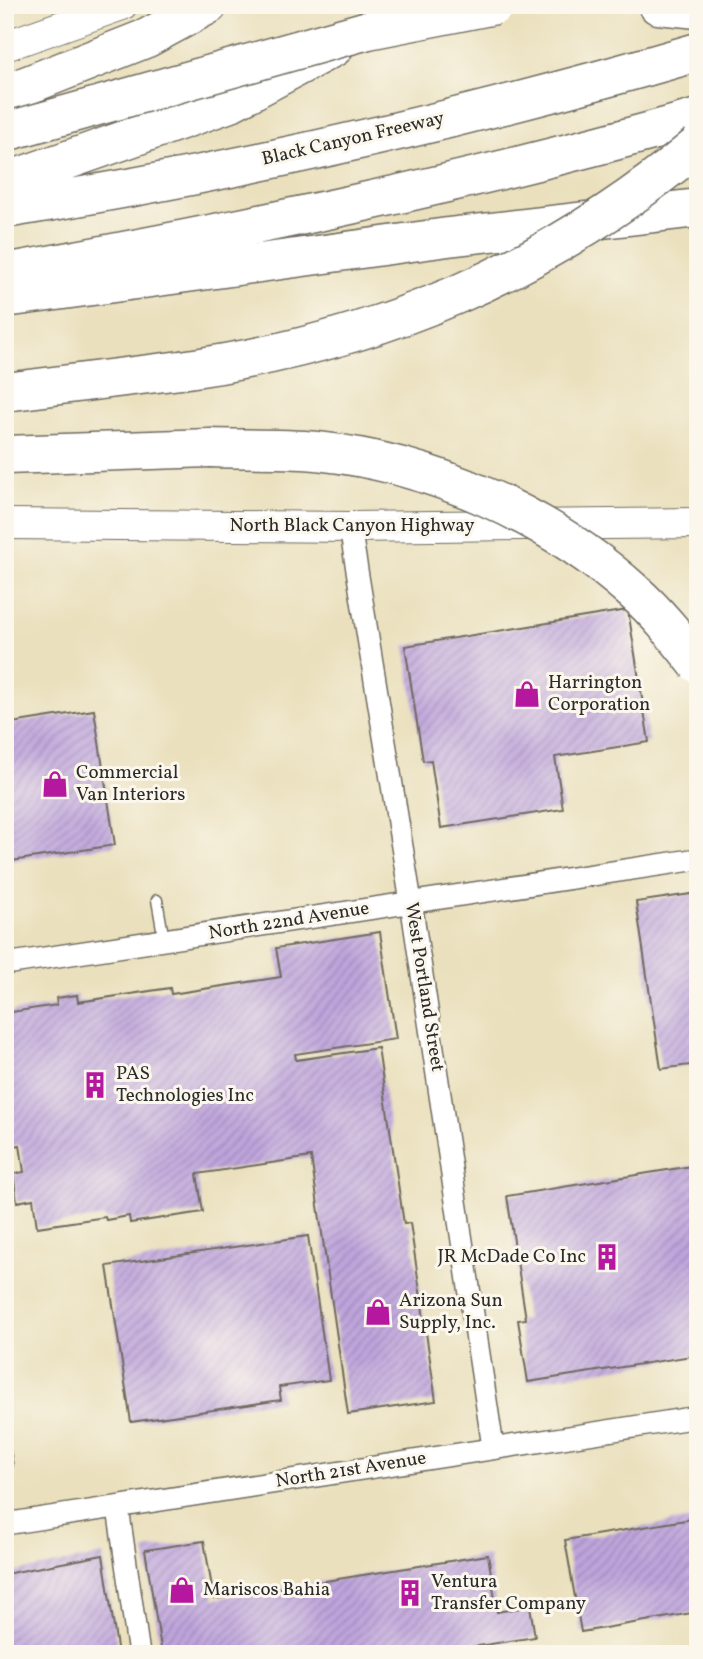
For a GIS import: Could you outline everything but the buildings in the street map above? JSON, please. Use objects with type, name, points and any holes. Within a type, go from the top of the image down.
[{"type":"highway","points":[[5,94],[147,38],[208,5]]},
{"type":"highway","points":[[5,182],[227,104],[409,5]]},
{"type":"highway","points":[[5,132],[368,30],[495,5]]},
{"type":"highway","points":[[658,5],[698,9]]},
{"type":"highway","name":"Black Canyon Freeway","points":[[5,209],[317,149],[560,90],[698,52]]},
{"type":"highway","points":[[5,273],[299,218],[434,187],[698,118]]},
{"type":"highway","points":[[5,392],[230,363],[319,343],[427,309],[498,278],[618,207],[698,145]]},
{"type":"highway","points":[[5,298],[434,238],[698,208]]},
{"type":"highway","points":[[5,456],[210,448],[317,451],[391,465],[474,491],[593,559],[635,593],[698,664]]},
{"type":"main road","points":[[5,47],[122,5]]},
{"type":"main road","name":"North Black Canyon Highway","points":[[5,524],[350,527],[698,523]]},
{"type":"street","name":"West Portland Street","points":[[350,527],[411,902],[493,1447]]},
{"type":"street","name":"North 22nd Avenue","points":[[5,964],[698,859]]},
{"type":"street","name":"North 21st Avenue","points":[[5,1524],[698,1417]]},
{"type":"street","points":[[118,1508],[139,1654]]},
{"type":"lane","points":[[157,901],[164,940]]},
{"type":"place","name":"Harrington Corporation","points":[[527,694]]},
{"type":"place","name":"Commercial Van Interiors","points":[[55,784]]},
{"type":"place","name":"PAS Technologies Inc","points":[[95,1085]]},
{"type":"place","name":"JR McDade Co Inc","points":[[607,1257]]},
{"type":"place","name":"Arizona Sun Supply, Inc.","points":[[378,1312]]},
{"type":"place","name":"Mariscos Bahia","points":[[182,1590]]},
{"type":"place","name":"Ventura Transfer Company","points":[[410,1593]]}]
